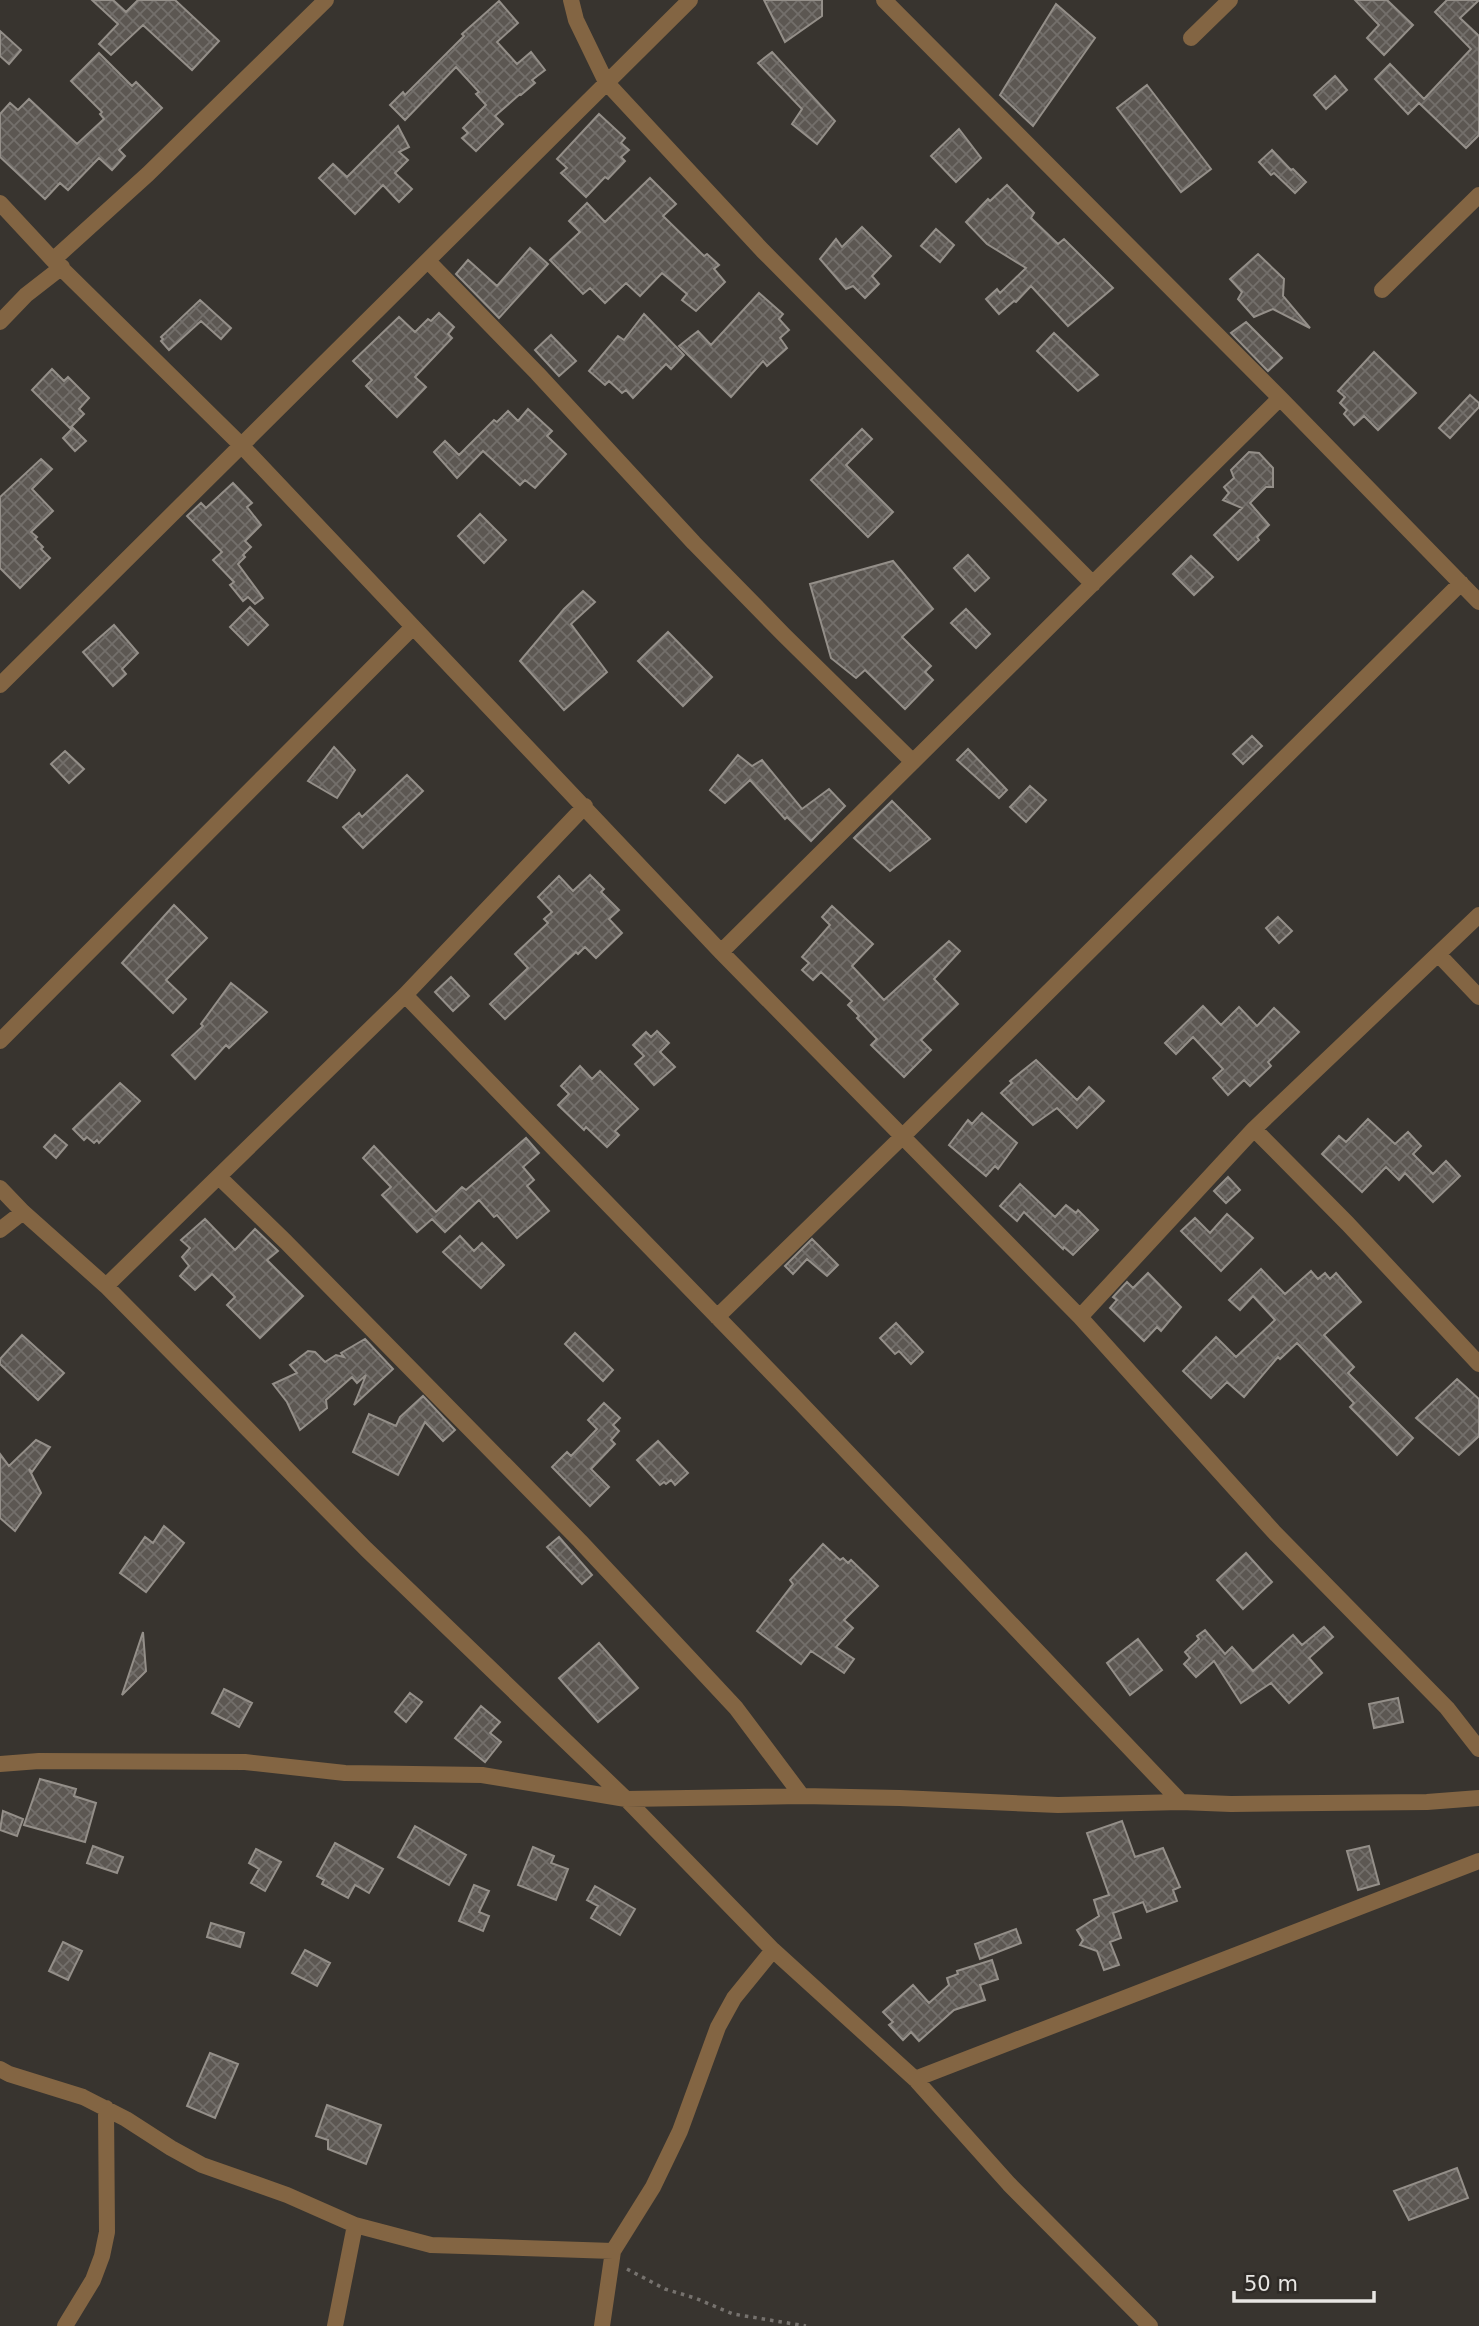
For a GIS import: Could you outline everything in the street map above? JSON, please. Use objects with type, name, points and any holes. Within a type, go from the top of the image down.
[{"type":"street","points":[[0,322],[326,0]]},
{"type":"street","points":[[571,0],[576,20],[606,82],[763,251],[1093,584]]},
{"type":"street","points":[[0,685],[690,0]]},
{"type":"street","points":[[884,0],[1479,602]]},
{"type":"street","points":[[1191,38],[1230,0]]},
{"type":"street","points":[[1382,290],[1479,195]]},
{"type":"street","points":[[0,204],[241,445],[721,952],[1080,1317],[1274,1532],[1447,1708],[1479,1749]]},
{"type":"street","points":[[428,261],[537,373],[694,543],[913,762]]},
{"type":"street","points":[[721,952],[1280,398]]},
{"type":"street","points":[[717,1317],[1461,583]]},
{"type":"street","points":[[0,1041],[412,628]]},
{"type":"street","points":[[106,1286],[220,1178],[405,995],[585,806]]},
{"type":"street","points":[[1080,1317],[1254,1129],[1479,915]]},
{"type":"street","points":[[1438,954],[1479,997]]},
{"type":"street","points":[[405,995],[1181,1802]]},
{"type":"street","points":[[1254,1129],[1348,1224],[1479,1364]]},
{"type":"street","points":[[220,1178],[580,1541],[736,1708],[802,1796]]},
{"type":"street","points":[[0,1188],[106,1286],[366,1549],[626,1799],[773,1950],[915,2079],[1009,2184],[1150,2326]]},
{"type":"street","points":[[0,1230],[23,1212]]},
{"type":"street","points":[[0,1764],[52,1761],[245,1762],[345,1773],[482,1775],[626,1799],[802,1796],[1058,1805],[1181,1802],[1399,1803],[1479,1798]]},
{"type":"street","points":[[915,2079],[1479,1861]]},
{"type":"street","points":[[602,2326],[614,2251],[653,2188],[680,2131],[718,2026],[734,1998],[773,1950]]},
{"type":"street","points":[[0,2069],[83,2097],[202,2165],[287,2195],[355,2225],[431,2245],[614,2251]]},
{"type":"street","points":[[65,2326],[93,2280],[107,2232],[106,2108]]},
{"type":"street","points":[[335,2326],[355,2225]]},
{"type":"path","points":[[614,2251],[621,2265],[665,2289],[733,2314],[806,2326]]},
{"type":"building","points":[[92,0],[113,0],[126,12],[138,0],[175,0],[219,41],[192,70],[143,25],[111,55],[99,44],[118,24]]},
{"type":"building","points":[[764,0],[822,0],[822,16],[785,42]]},
{"type":"building","points":[[1355,0],[1387,0],[1413,25],[1384,55],[1367,38],[1379,25]]},
{"type":"building","points":[[1447,0],[1479,0],[1460,18],[1479,36],[1479,135],[1466,148],[1419,103],[1408,114],[1375,79],[1390,64],[1424,99],[1471,49],[1435,12]]},
{"type":"building","points":[[499,1],[518,23],[497,42],[517,64],[531,52],[545,70],[532,80],[535,83],[495,116],[503,124],[476,151],[462,138],[468,133],[463,128],[486,105],[476,94],[479,92],[456,67],[405,120],[390,105],[403,92],[405,95],[464,36],[462,34]]},
{"type":"building","points":[[1056,4],[1095,38],[1033,126],[1000,95]]},
{"type":"building","points":[[0,31],[21,50],[9,64],[0,56]]},
{"type":"building","points":[[772,52],[835,121],[817,144],[792,124],[802,109],[758,63]]},
{"type":"building","points":[[99,53],[132,86],[136,82],[162,108],[119,150],[125,156],[112,170],[99,158],[68,190],[60,183],[45,199],[0,157],[0,114],[10,103],[18,110],[29,99],[77,144],[104,119],[100,114],[102,112],[71,81]]},
{"type":"building","points":[[1335,76],[1347,90],[1326,109],[1314,95]]},
{"type":"building","points":[[1147,85],[1211,169],[1181,192],[1117,108]]},
{"type":"building","points":[[599,114],[625,138],[621,143],[629,150],[621,157],[625,161],[586,197],[561,173],[567,168],[557,159]]},
{"type":"building","points":[[398,126],[409,147],[399,152],[408,160],[395,173],[412,189],[399,202],[383,185],[355,214],[319,178],[333,164],[347,177]]},
{"type":"building","points":[[959,129],[981,158],[956,182],[931,156]]},
{"type":"building","points":[[1272,150],[1306,182],[1295,193],[1259,162]]},
{"type":"building","points":[[650,178],[676,204],[663,216],[704,256],[707,254],[719,265],[714,269],[725,282],[696,311],[682,300],[687,294],[662,273],[640,296],[626,283],[605,303],[590,288],[583,294],[550,260],[580,232],[569,221],[587,203],[605,222]]},
{"type":"building","points":[[1007,185],[1034,213],[1031,218],[1058,244],[1064,239],[1113,288],[1068,326],[1031,286],[1016,302],[999,314],[986,299],[997,289],[1000,293],[1026,268],[987,244],[966,222],[988,199],[990,201]]},
{"type":"building","points":[[862,227],[891,256],[872,276],[879,284],[865,298],[853,286],[846,289],[820,259],[836,239],[842,247]]},
{"type":"building","points":[[936,229],[954,245],[940,262],[921,246]]},
{"type":"building","points":[[530,248],[548,264],[499,318],[456,274],[468,260],[497,286]]},
{"type":"building","points":[[1258,254],[1284,279],[1283,296],[1310,328],[1273,309],[1254,317],[1238,299],[1242,292],[1230,279]]},
{"type":"building","points":[[759,293],[783,314],[779,319],[789,330],[780,338],[787,348],[767,366],[763,361],[731,397],[679,346],[698,331],[711,345]]},
{"type":"building","points":[[200,300],[231,328],[221,339],[201,321],[169,350],[161,337]]},
{"type":"building","points":[[439,313],[454,327],[448,334],[452,338],[415,377],[426,387],[397,417],[366,386],[372,380],[353,361],[399,317],[415,332],[428,319],[431,321]]},
{"type":"building","points":[[644,314],[684,355],[671,369],[666,364],[633,398],[626,390],[622,393],[609,381],[605,385],[589,371],[618,336],[624,340]]},
{"type":"building","points":[[1246,322],[1282,358],[1268,371],[1231,333]]},
{"type":"building","points":[[1054,333],[1098,375],[1078,391],[1037,351]]},
{"type":"building","points":[[551,335],[576,361],[559,376],[535,350]]},
{"type":"building","points":[[1374,352],[1416,393],[1378,430],[1364,416],[1354,425],[1344,414],[1347,410],[1340,403],[1345,397],[1338,391]]},
{"type":"building","points":[[52,369],[64,381],[68,377],[89,398],[79,409],[84,414],[70,428],[32,390]]},
{"type":"building","points":[[1470,395],[1479,403],[1479,407],[1450,438],[1439,428]]},
{"type":"building","points":[[528,409],[552,431],[547,436],[566,454],[535,488],[525,480],[520,485],[483,451],[457,478],[434,452],[445,441],[459,455],[494,420],[497,422],[508,411],[518,421]]},
{"type":"building","points":[[73,428],[86,441],[75,451],[63,438]]},
{"type":"building","points":[[862,429],[872,439],[846,465],[893,512],[868,537],[811,480]]},
{"type":"building","points":[[1249,452],[1259,453],[1273,468],[1273,487],[1266,487],[1250,503],[1269,525],[1257,537],[1259,540],[1238,560],[1214,535],[1242,508],[1223,500],[1229,493],[1224,487],[1234,478],[1231,470]]},
{"type":"building","points":[[41,459],[52,469],[32,489],[53,511],[31,532],[50,558],[20,588],[0,568],[0,497]]},
{"type":"building","points":[[233,483],[252,503],[247,507],[261,525],[245,541],[251,547],[238,564],[263,598],[255,604],[248,597],[243,601],[230,585],[234,582],[213,560],[222,552],[187,516],[201,503],[206,508]]},
{"type":"building","points":[[480,514],[506,540],[484,563],[458,536]]},
{"type":"building","points":[[968,555],[989,578],[975,591],[954,568]]},
{"type":"building","points":[[1191,556],[1213,577],[1194,595],[1173,574]]},
{"type":"building","points":[[893,561],[933,609],[902,637],[931,666],[925,672],[933,680],[905,709],[865,670],[856,678],[831,658],[810,584]]},
{"type":"building","points":[[583,591],[595,602],[571,624],[607,672],[564,710],[520,661]]},
{"type":"building","points":[[250,607],[268,625],[248,645],[230,627]]},
{"type":"building","points":[[966,609],[990,634],[976,648],[951,623]]},
{"type":"building","points":[[114,625],[138,653],[122,669],[126,674],[113,686],[83,652]]},
{"type":"building","points":[[668,632],[712,677],[683,706],[638,661]]},
{"type":"building","points":[[1252,736],[1262,746],[1243,764],[1233,754]]},
{"type":"building","points":[[334,747],[355,770],[337,798],[308,781]]},
{"type":"building","points":[[968,749],[1007,790],[999,798],[957,760]]},
{"type":"building","points":[[65,751],[84,769],[69,783],[51,764]]},
{"type":"building","points":[[738,755],[752,766],[762,760],[802,809],[829,789],[845,806],[811,841],[787,817],[785,819],[750,780],[725,803],[710,790]]},
{"type":"building","points":[[407,775],[423,791],[363,848],[343,827],[359,813],[362,817]]},
{"type":"building","points":[[1030,786],[1046,800],[1026,822],[1010,807]]},
{"type":"building","points":[[892,801],[930,839],[890,871],[854,838]]},
{"type":"building","points":[[590,875],[604,889],[601,892],[619,910],[609,919],[622,933],[596,958],[585,947],[578,954],[576,952],[505,1019],[490,1004],[528,968],[515,954],[548,923],[544,919],[552,912],[538,897],[559,876],[573,891]]},
{"type":"building","points":[[174,905],[207,938],[166,980],[186,999],[173,1013],[122,963]]},
{"type":"building","points":[[832,906],[873,944],[852,966],[884,1000],[949,941],[960,951],[934,979],[958,1004],[921,1040],[931,1050],[904,1077],[871,1045],[877,1039],[848,1005],[852,1001],[821,972],[813,980],[802,970],[809,963],[802,957],[830,925],[822,917]]},
{"type":"building","points":[[1278,917],[1292,931],[1279,943],[1266,928]]},
{"type":"building","points":[[451,977],[469,996],[453,1011],[435,992]]},
{"type":"building","points":[[231,983],[267,1012],[229,1048],[226,1045],[195,1079],[172,1055],[203,1026],[201,1024]]},
{"type":"building","points":[[1203,1006],[1221,1025],[1239,1007],[1257,1026],[1274,1008],[1299,1032],[1268,1062],[1271,1066],[1250,1086],[1244,1080],[1228,1095],[1213,1078],[1223,1069],[1193,1037],[1176,1054],[1165,1043]]},
{"type":"building","points":[[657,1031],[669,1043],[660,1052],[675,1067],[654,1085],[635,1064],[644,1056],[633,1045],[646,1032],[651,1037]]},
{"type":"building","points":[[1036,1060],[1077,1100],[1089,1087],[1104,1101],[1077,1128],[1057,1108],[1033,1125],[1001,1093],[1012,1083],[1010,1081]]},
{"type":"building","points":[[580,1066],[592,1079],[600,1071],[638,1109],[615,1131],[619,1135],[607,1147],[558,1105],[569,1094],[561,1086]]},
{"type":"building","points":[[120,1083],[140,1101],[99,1143],[97,1140],[94,1143],[87,1137],[84,1140],[73,1129]]},
{"type":"building","points":[[982,1113],[1017,1143],[998,1169],[995,1166],[986,1176],[949,1145],[968,1120],[972,1124]]},
{"type":"building","points":[[1368,1119],[1395,1144],[1408,1132],[1421,1146],[1413,1154],[1433,1174],[1446,1161],[1460,1176],[1433,1202],[1405,1173],[1399,1180],[1386,1167],[1362,1192],[1322,1154],[1339,1136],[1346,1142]]},
{"type":"building","points":[[55,1135],[67,1145],[56,1158],[44,1147]]},
{"type":"building","points":[[526,1138],[539,1153],[523,1167],[534,1180],[527,1186],[549,1211],[517,1238],[497,1215],[494,1217],[479,1200],[445,1232],[432,1219],[417,1232],[382,1195],[391,1187],[363,1158],[374,1146],[436,1212],[462,1187],[466,1190]]},
{"type":"building","points":[[1228,1177],[1240,1190],[1226,1203],[1214,1191]]},
{"type":"building","points":[[1020,1184],[1055,1217],[1066,1205],[1076,1213],[1078,1210],[1098,1230],[1073,1255],[1024,1212],[1017,1221],[1000,1206]]},
{"type":"building","points":[[1227,1214],[1253,1238],[1221,1271],[1181,1231],[1195,1218],[1210,1233]]},
{"type":"building","points":[[205,1219],[235,1250],[255,1229],[278,1251],[267,1260],[303,1296],[260,1338],[227,1305],[235,1297],[212,1274],[195,1290],[180,1276],[189,1266],[182,1257],[190,1248],[181,1240]]},
{"type":"building","points":[[460,1236],[474,1251],[482,1243],[504,1265],[481,1288],[443,1252]]},
{"type":"building","points":[[812,1239],[838,1265],[827,1276],[807,1259],[793,1274],[785,1266]]},
{"type":"building","points":[[1261,1269],[1285,1294],[1311,1271],[1318,1279],[1325,1273],[1330,1279],[1336,1273],[1361,1302],[1324,1335],[1354,1367],[1348,1373],[1413,1438],[1397,1455],[1350,1407],[1354,1403],[1297,1343],[1280,1359],[1278,1357],[1244,1397],[1227,1382],[1211,1398],[1183,1371],[1216,1337],[1236,1357],[1275,1320],[1253,1296],[1240,1310],[1229,1300]]},
{"type":"building","points":[[1148,1273],[1181,1307],[1161,1331],[1157,1327],[1144,1341],[1110,1308],[1117,1300],[1113,1297],[1127,1282],[1133,1288]]},
{"type":"building","points":[[896,1323],[923,1352],[911,1364],[899,1351],[895,1354],[880,1338]]},
{"type":"building","points":[[575,1333],[613,1370],[603,1381],[565,1344]]},
{"type":"building","points":[[22,1335],[64,1373],[38,1400],[0,1364],[0,1359]]},
{"type":"building","points":[[365,1339],[393,1369],[354,1405],[366,1375],[357,1383],[352,1377],[326,1400],[327,1408],[300,1430],[287,1402],[273,1384],[297,1373],[290,1365],[308,1351],[315,1352],[325,1362],[336,1355],[344,1357],[341,1353]]},
{"type":"building","points":[[1457,1379],[1479,1399],[1479,1436],[1459,1455],[1416,1418]]},
{"type":"building","points":[[423,1396],[455,1430],[443,1441],[425,1422],[398,1475],[353,1452],[369,1414],[396,1426],[400,1417]]},
{"type":"building","points":[[604,1403],[620,1418],[613,1425],[619,1431],[611,1440],[615,1444],[591,1469],[609,1487],[590,1506],[552,1467],[567,1452],[571,1456],[597,1429],[588,1420]]},
{"type":"building","points":[[36,1440],[50,1447],[32,1472],[29,1469],[41,1493],[15,1531],[0,1518],[0,1454],[9,1466]]},
{"type":"building","points":[[658,1441],[688,1473],[675,1485],[671,1480],[660,1485],[637,1460]]},
{"type":"building","points":[[164,1526],[184,1543],[146,1592],[120,1573],[145,1537],[153,1543]]},
{"type":"building","points":[[559,1537],[592,1575],[582,1584],[547,1547]]},
{"type":"building","points":[[823,1544],[840,1560],[843,1558],[848,1563],[851,1560],[878,1586],[844,1620],[853,1628],[836,1647],[854,1659],[844,1673],[811,1651],[801,1664],[757,1631],[793,1584],[790,1580]]},
{"type":"building","points":[[1246,1553],[1272,1582],[1243,1609],[1217,1580]]},
{"type":"building","points":[[1324,1627],[1333,1637],[1309,1658],[1322,1673],[1289,1703],[1271,1683],[1241,1703],[1214,1661],[1196,1677],[1184,1664],[1190,1658],[1185,1652],[1205,1630],[1225,1654],[1232,1647],[1253,1671],[1293,1635],[1302,1645]]},
{"type":"building","points":[[143,1632],[146,1671],[122,1695]]},
{"type":"building","points":[[1138,1639],[1162,1670],[1130,1695],[1107,1663]]},
{"type":"building","points":[[599,1643],[638,1688],[598,1722],[559,1678]]},
{"type":"building","points":[[224,1689],[252,1703],[239,1727],[212,1713]]},
{"type":"building","points":[[410,1693],[422,1702],[406,1722],[395,1712]]},
{"type":"building","points":[[1398,1698],[1403,1722],[1374,1728],[1369,1704]]},
{"type":"building","points":[[481,1706],[500,1722],[490,1733],[501,1742],[485,1762],[455,1738]]},
{"type":"building","points":[[40,1779],[76,1789],[74,1796],[96,1803],[85,1842],[24,1825]]},
{"type":"building","points":[[3,1811],[23,1819],[17,1836],[0,1830]]},
{"type":"building","points":[[1122,1821],[1135,1857],[1163,1848],[1180,1887],[1173,1890],[1177,1901],[1147,1912],[1143,1902],[1113,1913],[1121,1938],[1110,1942],[1119,1965],[1104,1970],[1097,1951],[1080,1945],[1083,1940],[1077,1930],[1099,1916],[1094,1900],[1109,1895],[1087,1833]]},
{"type":"building","points":[[415,1826],[466,1855],[449,1885],[398,1857]]},
{"type":"building","points":[[335,1843],[383,1869],[369,1893],[355,1885],[348,1898],[322,1884],[324,1880],[317,1876]]},
{"type":"building","points":[[93,1846],[123,1857],[117,1873],[87,1863]]},
{"type":"building","points":[[1369,1846],[1379,1884],[1358,1890],[1347,1851]]},
{"type":"building","points":[[533,1847],[554,1856],[551,1863],[568,1869],[556,1900],[518,1885]]},
{"type":"building","points":[[256,1849],[281,1862],[265,1891],[251,1883],[259,1869],[249,1863]]},
{"type":"building","points":[[474,1885],[489,1891],[479,1912],[489,1916],[483,1931],[459,1921]]},
{"type":"building","points":[[595,1886],[635,1909],[620,1935],[591,1918],[598,1906],[587,1900]]},
{"type":"building","points":[[211,1923],[244,1933],[240,1947],[207,1937]]},
{"type":"building","points":[[1016,1929],[1021,1943],[980,1959],[975,1944]]},
{"type":"building","points":[[63,1942],[82,1951],[68,1980],[49,1971]]},
{"type":"building","points":[[305,1950],[330,1963],[317,1986],[292,1973]]},
{"type":"building","points":[[992,1960],[998,1979],[980,1985],[985,2000],[954,2010],[919,2041],[911,2032],[903,2040],[889,2025],[893,2022],[883,2012],[913,1985],[929,2003],[949,1985],[947,1978],[958,1974],[957,1971]]},
{"type":"building","points":[[210,2053],[238,2064],[215,2118],[187,2106]]},
{"type":"building","points":[[327,2105],[381,2125],[366,2164],[328,2149],[328,2140],[316,2136]]},
{"type":"building","points":[[1457,2168],[1468,2198],[1409,2220],[1394,2191]]}]
